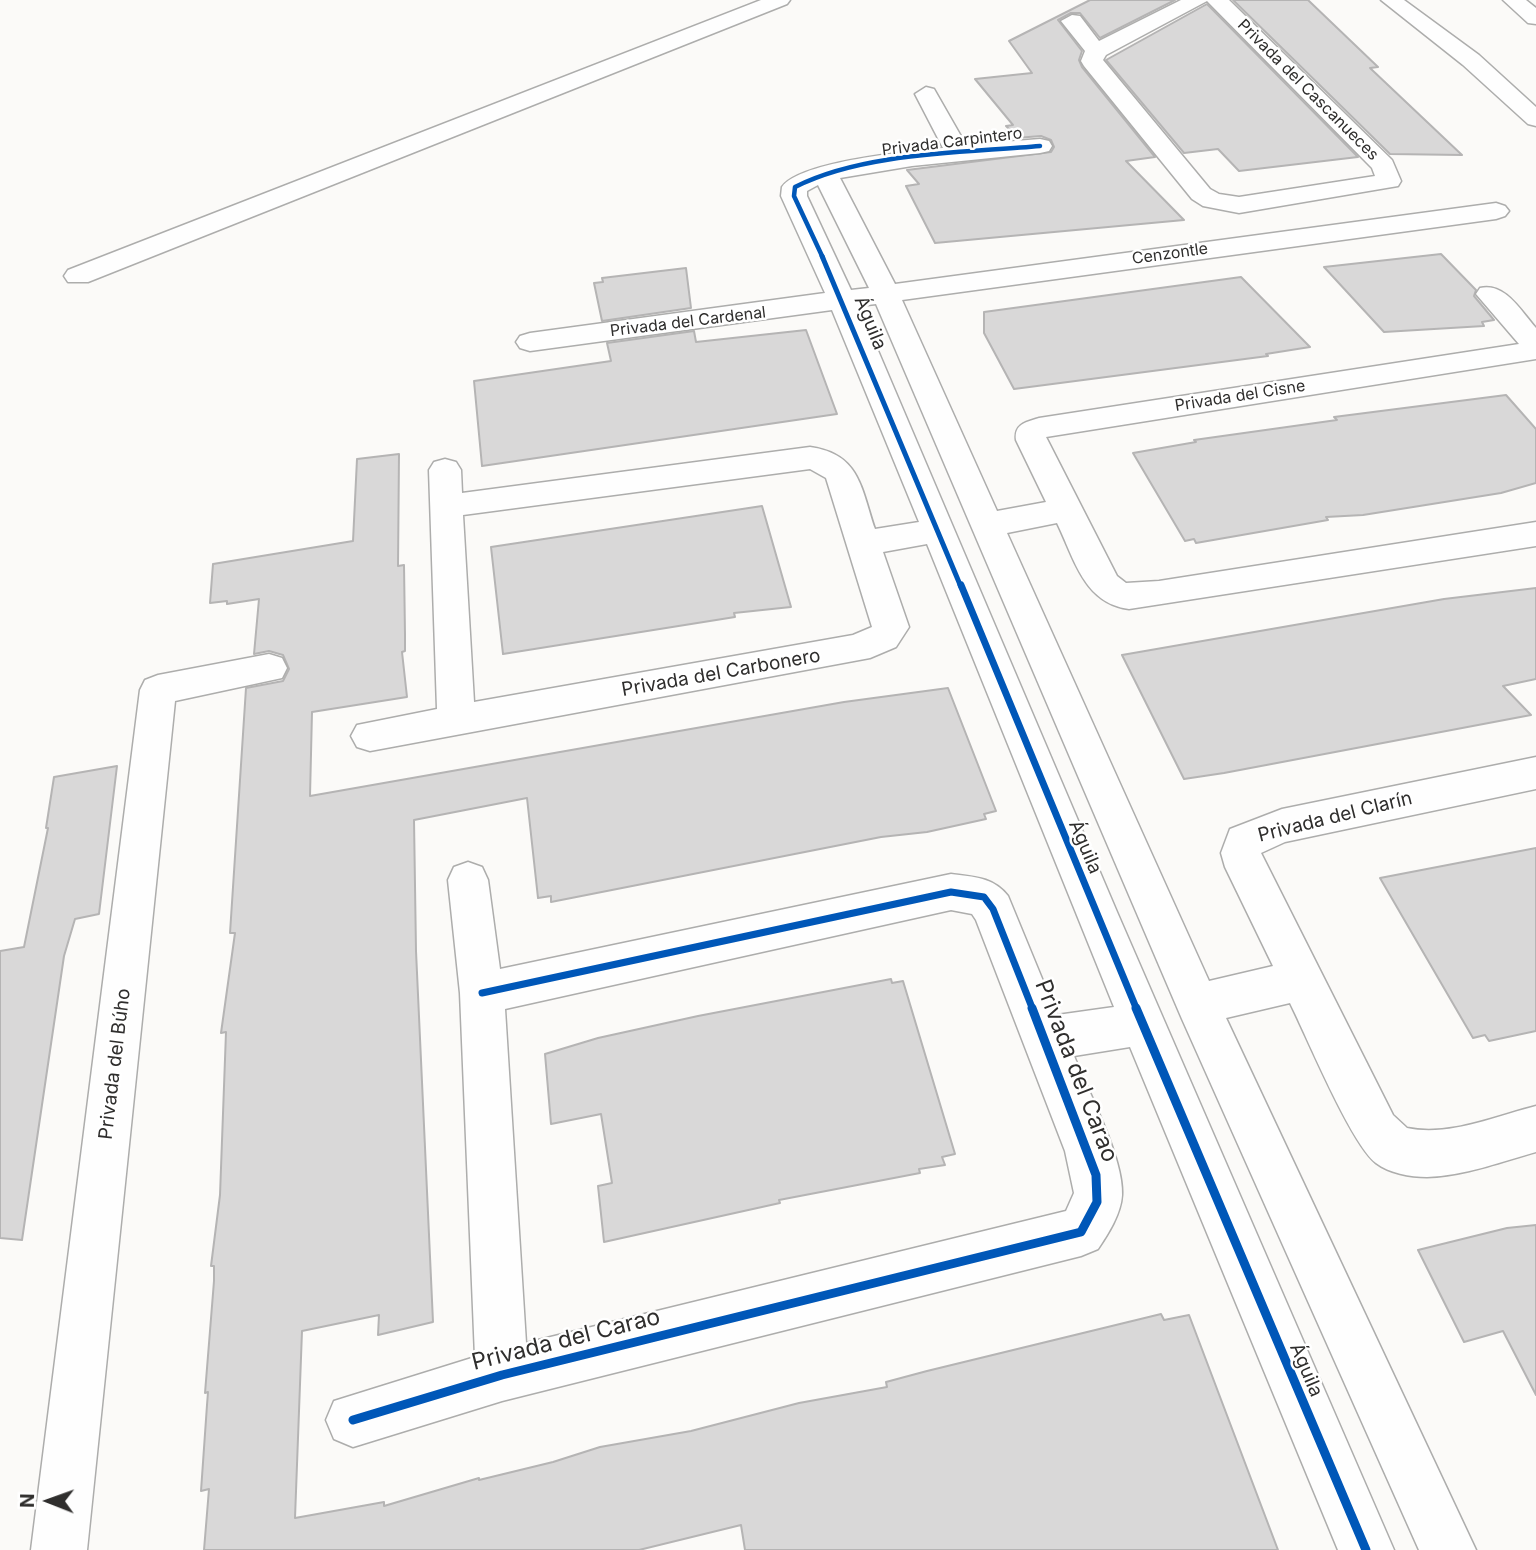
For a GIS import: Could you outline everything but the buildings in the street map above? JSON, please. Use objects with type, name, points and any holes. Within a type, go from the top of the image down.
[{"type":"street","points":[[78,276],[780,0]]},
{"type":"street","points":[[1096,51],[1198,0]]},
{"type":"street","name":"Privada del Cascanueces","points":[[1072,21],[1096,51],[1092,61],[1095,66],[1201,194],[1225,205],[1389,181],[1388,174],[1217,0]]},
{"type":"street","points":[[1391,0],[1471,60],[1536,119]]},
{"type":"street","points":[[1513,0],[1536,18]]},
{"type":"street","name":"Privada Carpintero","points":[[926,94],[959,154]]},
{"type":"street","name":"Privada Carpintero","points":[[826,175],[959,154],[1040,146]]},
{"type":"street","name":"Águila","points":[[1366,1550],[936,531],[845,301],[794,196],[795,187],[804,180],[826,175],[887,294],[1197,1004],[1448,1550]]},
{"type":"street","points":[[1301,196],[1329,231]]},
{"type":"street","name":"Cenzontle","points":[[845,301],[1329,231],[1496,211]]},
{"type":"street","points":[[1490,294],[1536,345]]},
{"type":"street","name":"Privada del Cardenal","points":[[530,342],[845,301]]},
{"type":"street","name":"Privada del Cisne","points":[[1536,350],[1036,428],[1030,432],[1031,440],[1104,584],[1111,593],[1123,597],[1159,594],[1536,534]]},
{"type":"street","name":"Privada del Carbonero","points":[[370,736],[820,656],[873,644],[884,637],[891,627],[840,473],[824,460],[810,458],[446,506]]},
{"type":"street","points":[[445,470],[457,720]]},
{"type":"street","points":[[986,525],[1067,510]]},
{"type":"street","points":[[864,543],[936,531]]},
{"type":"street","name":"Privada del Búho","points":[[59,1550],[158,690],[270,668]]},
{"type":"street","name":"Privada del Clarín","points":[[1536,773],[1282,826],[1244,841],[1241,853],[1245,867],[1303,980],[1362,1107],[1377,1131],[1395,1148],[1412,1153],[1437,1152],[1536,1129]]},
{"type":"street","name":"Privada del Carao","points":[[468,880],[482,993],[502,1374]]},
{"type":"street","name":"Privada del Carao","points":[[354,1420],[502,1374],[1081,1233],[1097,1210],[1098,1182],[1089,1151],[993,909],[984,897],[951,892],[482,993]]},
{"type":"street","points":[[1197,1004],[1303,980]]},
{"type":"street","name":"Privada del Carao","points":[[1043,1039],[1142,1024]]},
{"type":"cycle path","points":[[1040,146],[950,154],[840,170],[795,187],[794,196],[878,383],[1096,912],[1366,1550]]},
{"type":"cycle path","points":[[353,1420],[502,1375],[1081,1232],[1097,1202],[1096,1175],[1089,1151],[993,909],[984,897],[951,892],[482,993]]}]
